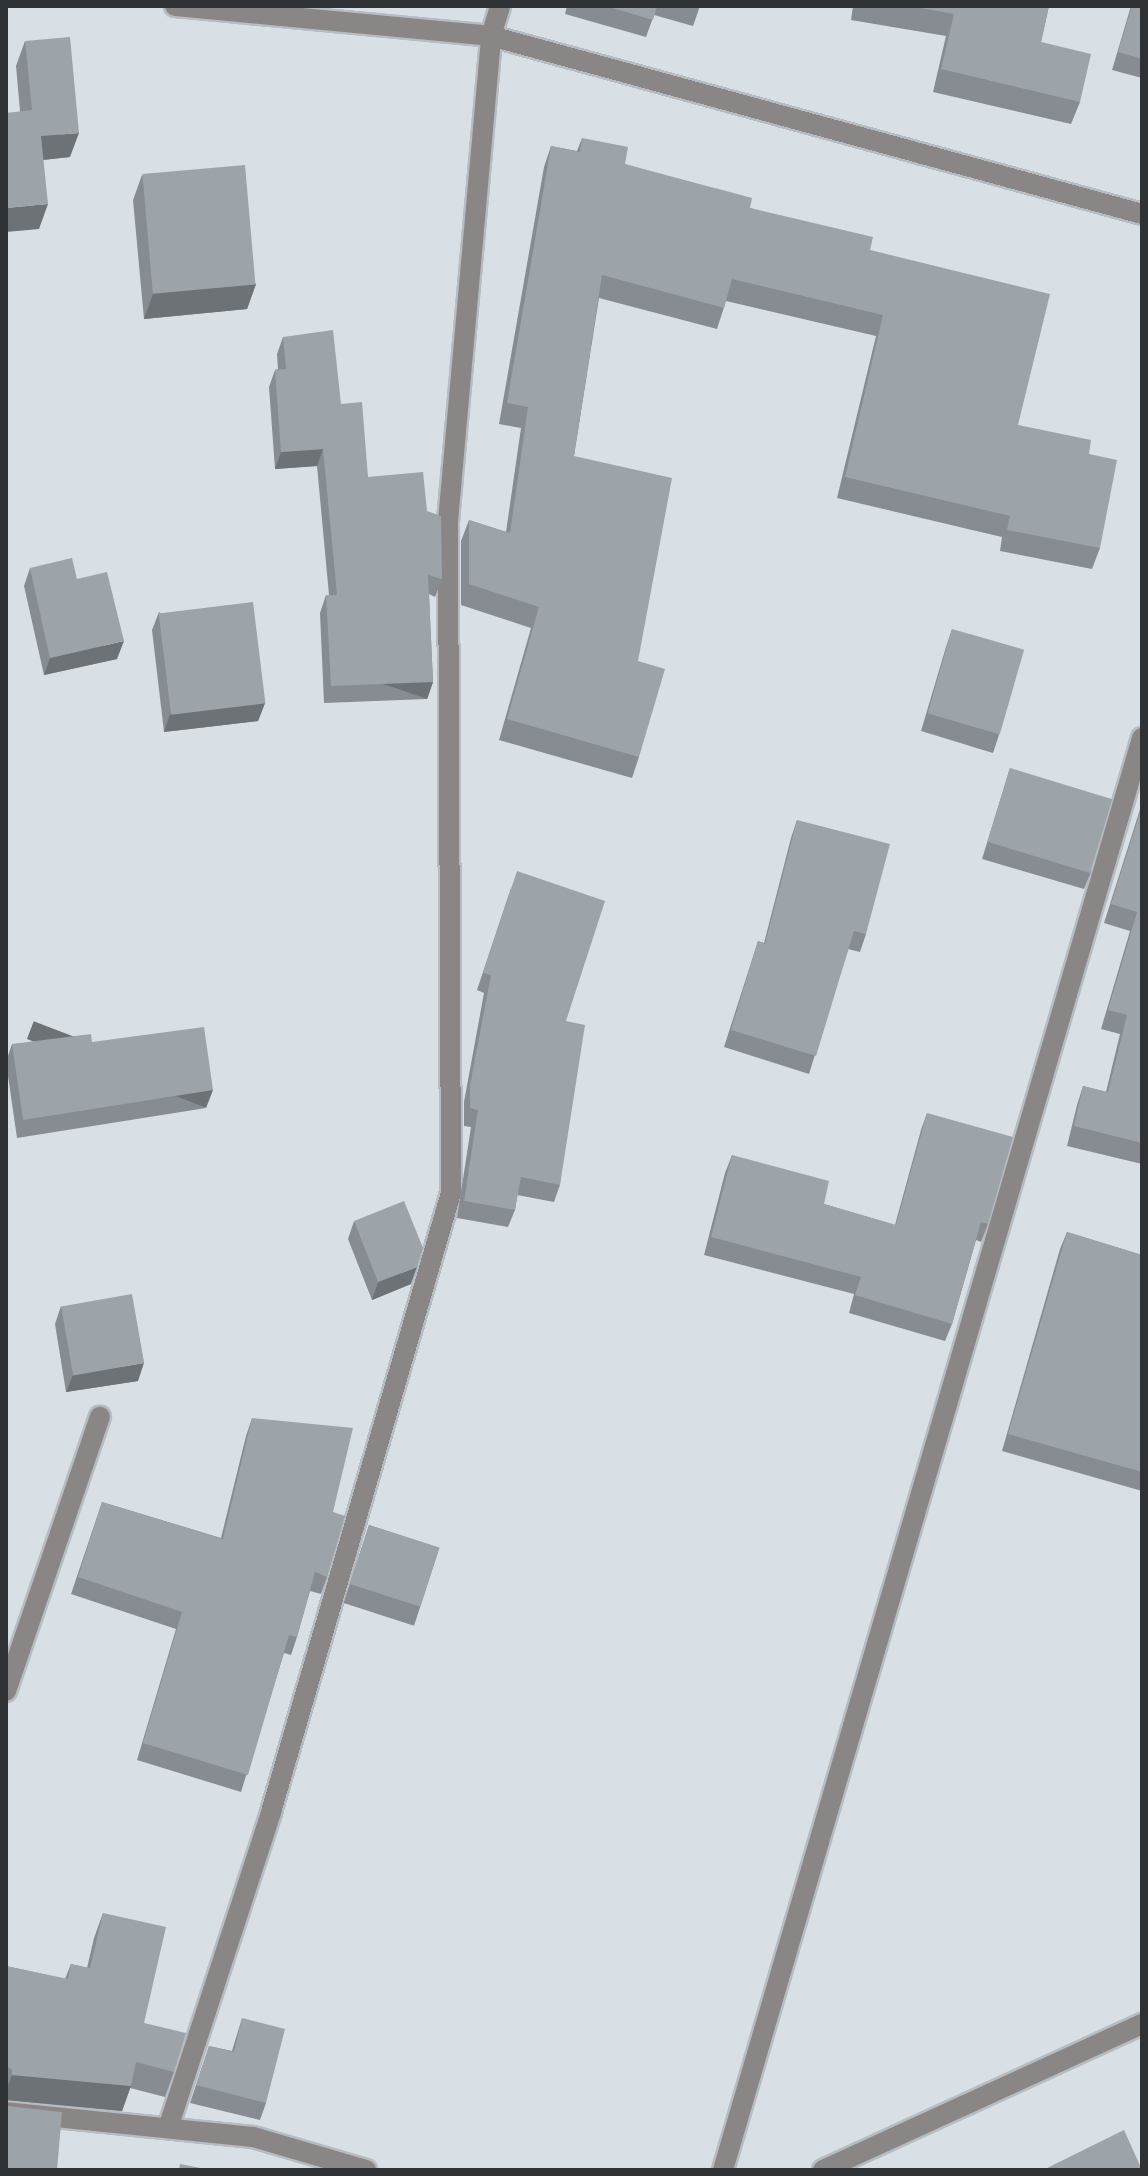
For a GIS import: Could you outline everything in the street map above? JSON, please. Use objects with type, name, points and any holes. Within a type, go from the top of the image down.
[{"type":"street","points":[[175,6],[491,36],[1142,214]]},
{"type":"street","points":[[168,2128],[271,1812],[451,1193],[448,521],[491,36],[500,6]]},
{"type":"street","points":[[723,2170],[1142,738]]},
{"type":"street","points":[[6,1691],[100,1417]]},
{"type":"street","points":[[823,2170],[1142,2024]]},
{"type":"street","points":[[6,2112],[253,2137],[366,2170]]},
{"type":"building","points":[[606,6],[657,6],[653,20]]},
{"type":"building","points":[[909,6],[1049,6],[1041,42],[1091,54],[1080,102],[941,69],[954,14]]},
{"type":"building","points":[[1132,6],[1142,6],[1142,59],[1118,52]]},
{"type":"building","points":[[70,37],[79,133],[41,136],[48,204],[6,208],[6,113],[32,110],[25,41]]},
{"type":"building","points":[[582,138],[628,147],[625,164],[752,198],[750,208],[873,237],[870,250],[1050,294],[1018,425],[1091,440],[1089,454],[1117,460],[1100,548],[1007,530],[1010,516],[845,477],[883,315],[732,279],[724,308],[602,275],[574,456],[672,478],[638,661],[665,669],[639,757],[507,719],[539,607],[469,584],[469,520],[510,533],[528,407],[507,403],[551,146],[580,152]]},
{"type":"building","points":[[245,165],[255,285],[153,294],[142,174]]},
{"type":"building","points":[[333,330],[341,404],[362,402],[368,477],[423,472],[427,511],[441,516],[442,579],[428,575],[433,682],[331,686],[326,595],[337,595],[323,449],[281,452],[275,370],[286,369],[283,337]]},
{"type":"building","points":[[72,558],[77,579],[107,572],[124,641],[50,658],[30,568]]},
{"type":"building","points":[[253,602],[265,703],[171,715],[159,614]]},
{"type":"building","points":[[952,629],[1024,650],[1000,734],[928,714]]},
{"type":"building","points":[[1010,768],[1112,799],[1090,873],[987,842]]},
{"type":"building","points":[[1142,806],[1142,1143],[1074,1126],[1083,1086],[1108,1092],[1127,1015],[1108,1010],[1137,912],[1111,904]]},
{"type":"building","points":[[797,820],[890,844],[866,934],[854,931],[816,1056],[731,1030],[758,941],[765,944]]},
{"type":"building","points":[[517,871],[605,901],[566,1021],[585,1025],[560,1185],[521,1177],[515,1210],[464,1201],[478,1110],[470,1108],[470,1085],[491,975],[483,973]]},
{"type":"building","points":[[204,1027],[213,1090],[23,1120],[12,1044],[91,1034],[92,1042]]},
{"type":"building","points":[[927,1113],[1013,1137],[988,1224],[981,1222],[952,1324],[855,1295],[861,1277],[711,1237],[732,1155],[829,1181],[824,1204],[896,1225]]},
{"type":"building","points":[[404,1201],[423,1248],[417,1267],[378,1282],[354,1221]]},
{"type":"building","points":[[1067,1232],[1142,1255],[1142,1472],[1008,1434]]},
{"type":"building","points":[[132,1294],[144,1363],[73,1375],[61,1307]]},
{"type":"building","points":[[252,1418],[353,1428],[333,1512],[345,1516],[327,1577],[315,1572],[297,1637],[289,1635],[248,1775],[143,1743],[182,1612],[78,1577],[102,1502],[223,1539]]},
{"type":"building","points":[[369,1525],[439,1548],[420,1607],[350,1584]]},
{"type":"building","points":[[103,1913],[166,1927],[144,2023],[186,2033],[174,2072],[136,2062],[131,2086],[12,2075],[12,2069],[6,2067],[6,1966],[68,1979],[71,1964],[90,1968]]},
{"type":"building","points":[[242,2018],[285,2029],[266,2103],[196,2085],[209,2046],[234,2052]]},
{"type":"building","points":[[7,2106],[62,2112],[57,2170],[6,2170]]},
{"type":"building","points":[[1124,2130],[1142,2170],[1043,2170]]},
{"type":"building","points":[[180,2164],[211,2170],[179,2170]]}]
